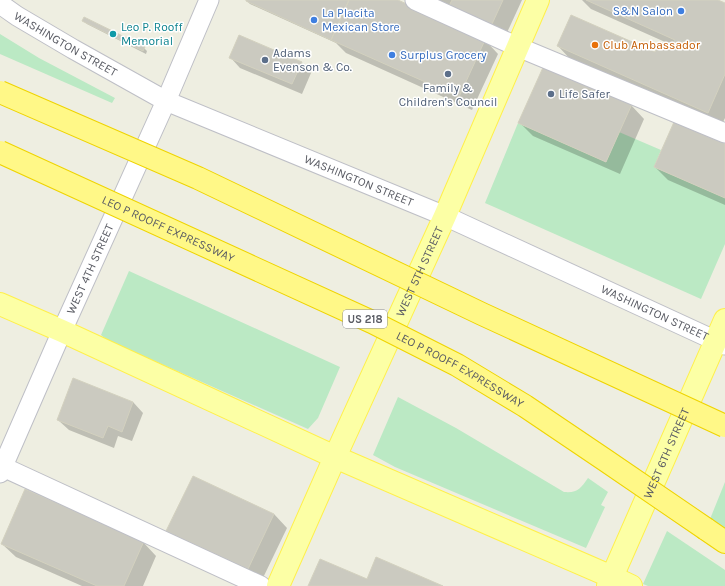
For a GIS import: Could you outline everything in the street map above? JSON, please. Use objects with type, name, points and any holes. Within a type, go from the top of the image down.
[{"type":"highway","points":[[0,92],[198,178],[482,314],[725,426]]},
{"type":"highway","name":"LEO P ROOFF EXPRESSWAY","points":[[0,152],[372,322],[457,365],[525,406],[725,542]]},
{"type":"main road","name":"WEST 5TH STREET","points":[[278,586],[445,216],[538,0]]},
{"type":"main road","points":[[0,304],[62,330],[335,457],[610,581],[631,586]]},
{"type":"main road","name":"WEST 6TH STREET","points":[[610,581],[720,342],[725,320]]},
{"type":"street","name":"WEST 4TH STREET","points":[[1,470],[210,0]]},
{"type":"street","points":[[415,0],[518,47],[725,133]]},
{"type":"street","name":"WASHINGTON STREET","points":[[0,4],[17,16],[73,49],[166,101],[445,216],[720,342]]},
{"type":"street","points":[[1,470],[261,586]]},
{"type":"green space","points":[[0,34],[39,58],[115,98],[112,103],[0,54]]},
{"type":"green space","points":[[518,123],[606,162],[619,132],[661,150],[654,167],[725,198],[725,244],[701,299],[485,203]]},
{"type":"green space","points":[[129,271],[340,367],[318,418],[308,429],[107,340],[101,335]]},
{"type":"green space","points":[[398,397],[456,428],[564,492],[573,492],[578,490],[588,478],[608,492],[601,505],[605,507],[586,548],[395,467],[373,455]]},
{"type":"green space","points":[[725,482],[725,542],[706,529]]},
{"type":"green space","points":[[667,531],[725,570],[725,586],[648,586],[643,584]]},
{"type":"building","name":"La Placita Mexican Store","points":[[246,0],[349,0],[331,40]]},
{"type":"building","points":[[349,0],[398,0],[485,40],[459,97],[331,40]]},
{"type":"building","points":[[452,0],[503,0],[492,24],[449,6]]},
{"type":"building","points":[[586,0],[718,0],[725,3],[725,74],[708,113],[557,46],[571,15],[655,52],[660,42],[672,47],[675,40]]},
{"type":"building","name":"Leo P. Rooff Memorial","points":[[84,17],[145,47],[143,51],[82,21]]},
{"type":"building","name":"Adams Evenson & Co.","points":[[239,35],[302,62],[292,84],[229,58]]},
{"type":"building","points":[[545,63],[632,104],[606,162],[518,123]]},
{"type":"building","points":[[674,122],[725,144],[725,198],[654,167]]},
{"type":"building","points":[[73,378],[133,402],[122,432],[108,426],[103,438],[57,420]]},
{"type":"building","points":[[193,476],[274,514],[248,569],[166,531]]},
{"type":"building","points":[[25,489],[144,541],[124,586],[97,586],[1,544]]},
{"type":"building","points":[[376,557],[443,586],[308,586],[320,559],[367,579]]},
{"type":"place","name":"S&N Salon","points":[[681,11]]},
{"type":"place","name":"La Placita Mexican Store","points":[[314,20]]},
{"type":"place","name":"Leo P. Rooff Memorial","points":[[113,34]]},
{"type":"place","name":"Club Ambassador","points":[[595,45]]},
{"type":"place","name":"Surplus Grocery","points":[[392,55]]},
{"type":"place","name":"Adams Evenson & Co.","points":[[265,60]]},
{"type":"place","name":"Family & Children's Council","points":[[448,74]]},
{"type":"place","name":"Life Safer","points":[[551,94]]}]
